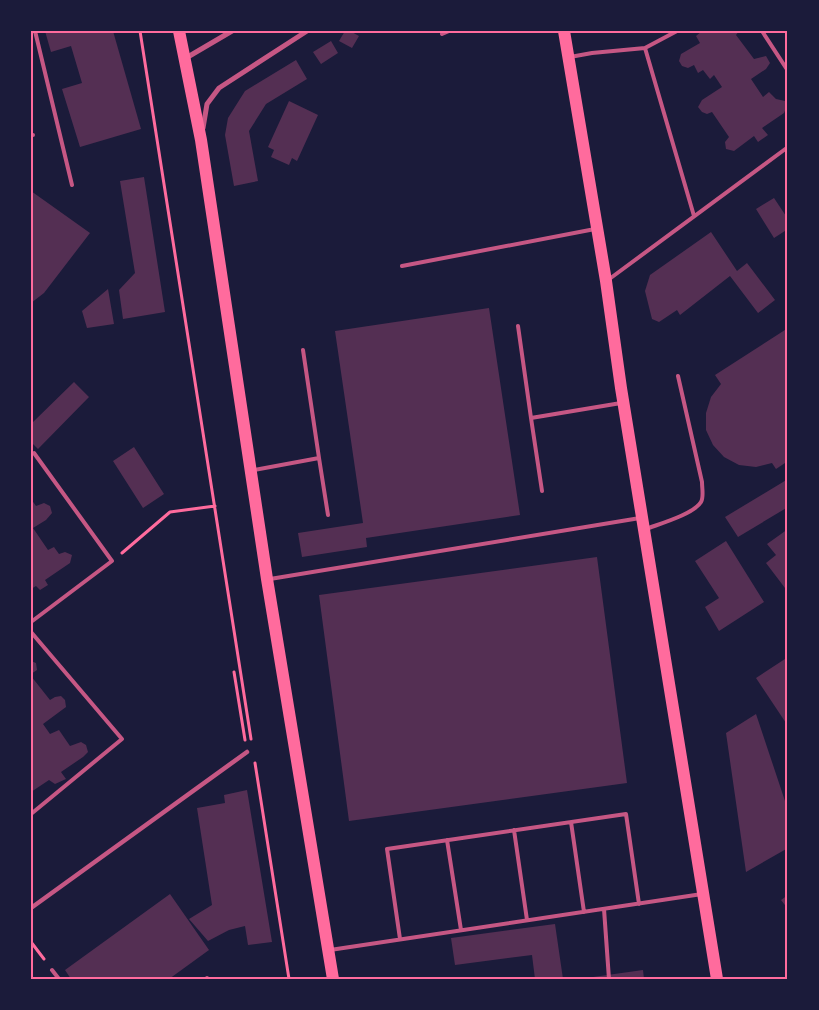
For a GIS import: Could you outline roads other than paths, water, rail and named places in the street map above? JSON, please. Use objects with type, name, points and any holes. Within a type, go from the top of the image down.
[{"type":"main road","points":[[179,31],[201,140],[267,579],[333,979]]},
{"type":"main road","points":[[564,31],[598,229],[643,524],[717,979]]},
{"type":"street","points":[[185,58],[232,31]]},
{"type":"street","points":[[201,140],[207,104],[219,88],[307,31]]},
{"type":"street","points":[[31,908],[247,752]]},
{"type":"lane","points":[[35,31],[72,185]]},
{"type":"lane","points":[[442,34],[449,31]]},
{"type":"lane","points":[[568,58],[592,53],[646,48],[677,31]]},
{"type":"lane","points":[[762,31],[786,65],[788,71]]},
{"type":"lane","points":[[646,48],[694,216]]},
{"type":"lane","points":[[606,281],[788,147]]},
{"type":"lane","points":[[402,266],[598,229]]},
{"type":"lane","points":[[518,326],[542,491]]},
{"type":"lane","points":[[303,350],[328,515]]},
{"type":"lane","points":[[267,579],[643,524],[692,511],[700,503],[703,494],[702,482],[678,376]]},
{"type":"lane","points":[[531,418],[624,402]]},
{"type":"lane","points":[[31,622],[112,562],[34,454]]},
{"type":"lane","points":[[251,470],[319,458]]},
{"type":"lane","points":[[31,632],[122,739],[31,814]]},
{"type":"lane","points":[[400,939],[387,849],[514,830],[626,814],[639,904]]},
{"type":"lane","points":[[571,822],[584,912]]},
{"type":"lane","points":[[514,830],[527,920]]},
{"type":"lane","points":[[448,840],[461,930]]},
{"type":"lane","points":[[328,950],[703,894]]},
{"type":"lane","points":[[604,909],[609,979]]},
{"type":"lane","points":[[52,970],[59,979]]}]
